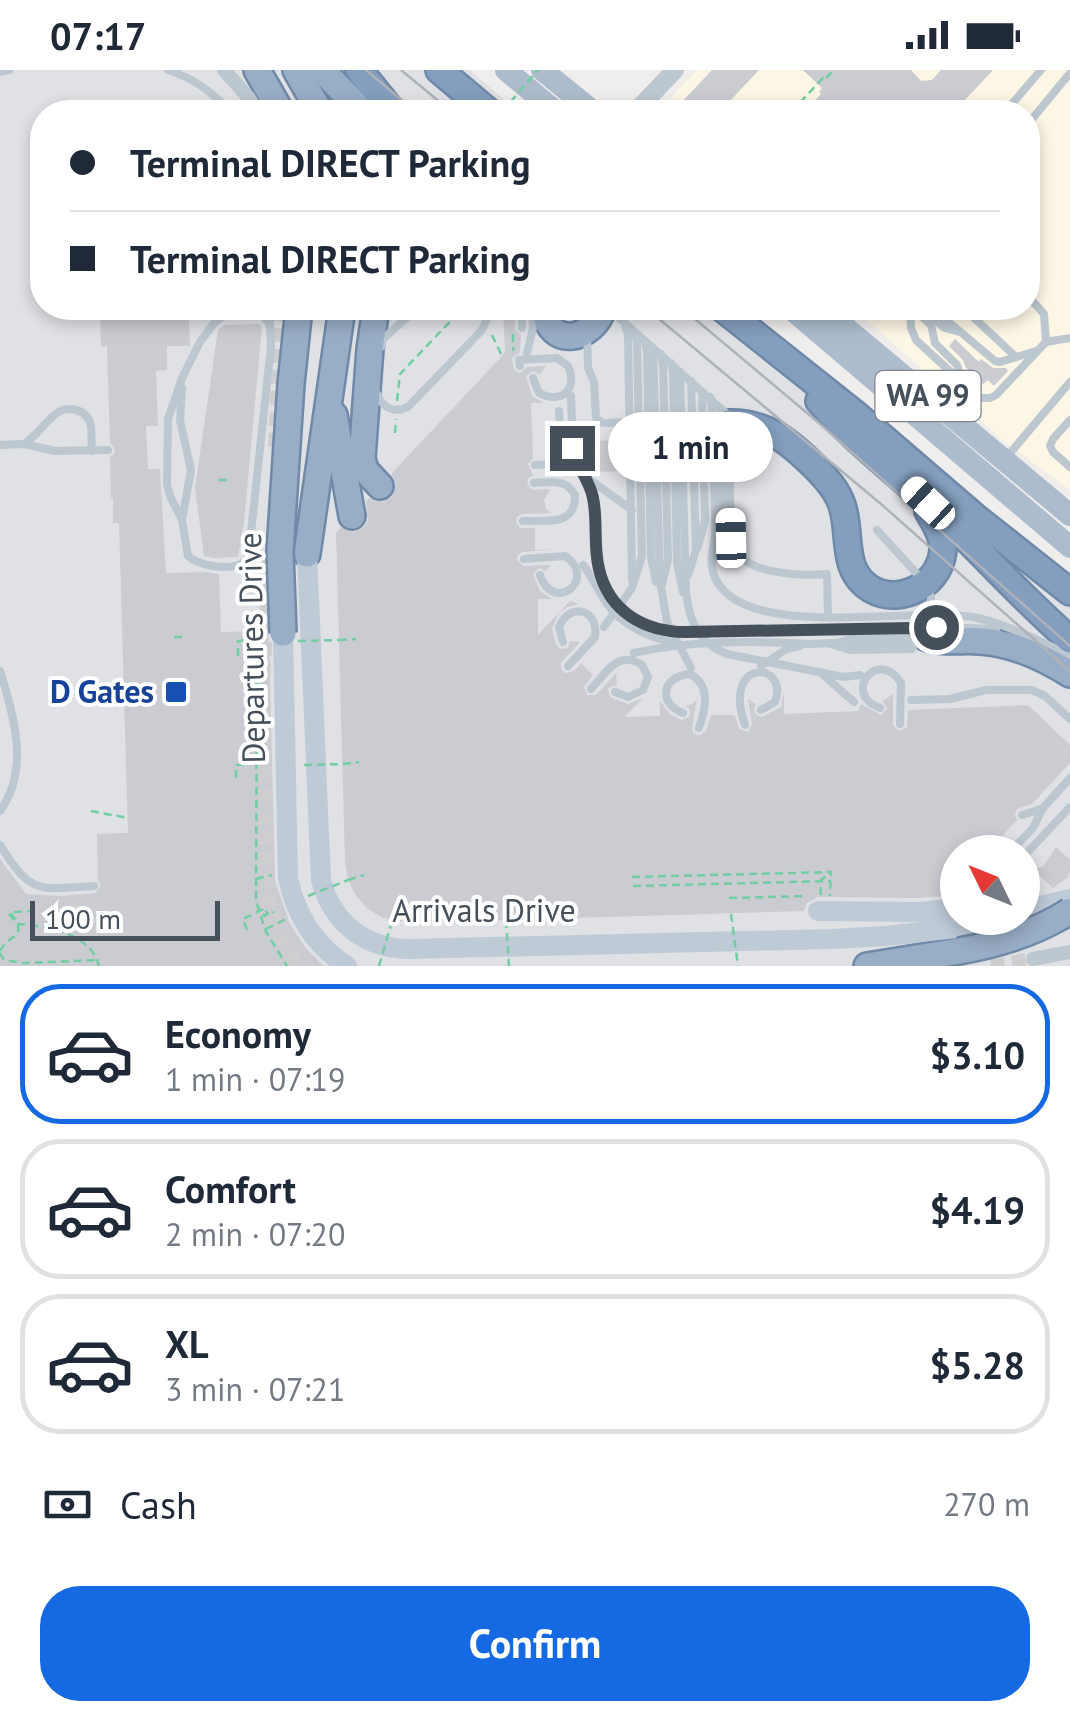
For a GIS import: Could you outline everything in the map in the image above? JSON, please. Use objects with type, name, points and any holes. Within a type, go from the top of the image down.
[{"type":"highway","points":[[257,70],[274,100]]},
{"type":"highway","points":[[296,70],[313,100]]},
{"type":"highway","points":[[322,70],[351,100]]},
{"type":"highway","points":[[358,70],[383,100]]},
{"type":"highway","points":[[439,70],[475,100]]},
{"type":"highway","name":"Departures Drive","points":[[275,639],[290,384],[298,320]]},
{"type":"highway","name":"Arrivals Drive","points":[[307,554],[340,320]]},
{"type":"highway","points":[[374,320],[362,452],[365,470],[380,486]]},
{"type":"highway","points":[[381,349],[389,320]]},
{"type":"highway","points":[[546,320],[554,332],[568,336],[584,331],[596,320]]},
{"type":"highway","points":[[737,320],[1070,592]]},
{"type":"highway","points":[[764,342],[839,424],[913,488],[1070,640]]},
{"type":"highway","points":[[330,390],[352,516]]},
{"type":"highway","points":[[724,414],[772,431],[798,449],[825,477],[841,502],[851,564],[868,587],[888,595],[917,590],[939,565],[942,539],[913,488]]},
{"type":"highway","points":[[975,517],[1070,608]]},
{"type":"highway","points":[[927,629],[936,642],[984,641],[1016,648],[1070,674]]},
{"type":"highway","points":[[868,966],[940,923]]},
{"type":"highway","points":[[992,935],[1004,942],[1024,935]]},
{"type":"main road","points":[[506,70],[542,100]]},
{"type":"main road","points":[[540,70],[579,100]]},
{"type":"main road","name":"WA 99","points":[[805,320],[1070,547]]},
{"type":"main road","points":[[825,320],[856,365]]},
{"type":"main road","name":"WA 99","points":[[840,320],[1070,515]]},
{"type":"main road","name":"Arrivals Drive","points":[[307,554],[320,880],[336,914],[364,939],[386,947],[408,948],[832,939],[886,936],[940,919]]},
{"type":"main road","name":"Departures Drive","points":[[275,639],[288,878],[320,946],[348,966]]},
{"type":"main road","points":[[1059,907],[1070,899]]},
{"type":"main road","points":[[819,904],[940,913]]},
{"type":"main road","name":"Arrivals Drive","points":[[1040,920],[1070,922]]},
{"type":"street","points":[[224,70],[250,100]]},
{"type":"street","points":[[646,100],[674,70]]},
{"type":"street","points":[[1033,959],[1070,952]]},
{"type":"lane","points":[[0,72],[9,70]]},
{"type":"lane","points":[[168,70],[198,84],[218,100]]},
{"type":"lane","points":[[1015,100],[1041,70]]},
{"type":"lane","points":[[1040,109],[1070,73]]},
{"type":"lane","points":[[1040,310],[1044,314],[1046,342]]},
{"type":"lane","points":[[182,520],[168,490],[166,438],[171,408],[188,364],[207,330],[219,320]]},
{"type":"lane","points":[[266,320],[270,330]]},
{"type":"lane","points":[[188,364],[180,412],[191,470],[182,520],[186,551],[196,563],[234,566],[248,556],[269,365],[269,320]]},
{"type":"lane","points":[[381,349],[406,320]]},
{"type":"lane","points":[[378,374],[378,398],[388,408],[410,406],[476,338],[486,320]]},
{"type":"lane","points":[[522,320],[522,328]]},
{"type":"lane","points":[[527,353],[533,320]]},
{"type":"lane","points":[[618,320],[628,335],[633,578],[628,594]]},
{"type":"lane","points":[[621,320],[710,397],[724,414],[733,549]]},
{"type":"lane","points":[[913,320],[916,340],[979,398],[990,398],[1046,342],[1070,338]]},
{"type":"lane","points":[[925,320],[938,347],[957,365],[964,386]]},
{"type":"lane","points":[[933,320],[964,333]]},
{"type":"lane","points":[[947,320],[995,361],[1038,350]]},
{"type":"lane","points":[[977,320],[1016,357]]},
{"type":"lane","points":[[584,331],[588,336],[588,368],[594,382],[596,418],[603,423],[630,422]]},
{"type":"lane","points":[[635,332],[642,556],[637,576]]},
{"type":"lane","points":[[644,340],[652,566],[667,622],[691,668]]},
{"type":"lane","points":[[653,347],[663,605]]},
{"type":"lane","points":[[661,354],[668,542],[665,574]]},
{"type":"lane","points":[[520,366],[520,360],[557,358],[568,366],[572,378],[567,391],[550,398],[535,388],[533,378]]},
{"type":"lane","points":[[671,363],[678,568],[688,610],[699,635],[718,651],[844,677],[860,675]]},
{"type":"lane","points":[[680,370],[688,610]]},
{"type":"lane","points":[[690,380],[695,556]]},
{"type":"lane","points":[[1004,460],[1070,382]]},
{"type":"lane","points":[[686,584],[706,520],[701,389]]},
{"type":"lane","points":[[571,396],[573,454],[592,494],[599,568],[610,594],[630,616],[655,629],[676,632],[982,626],[1010,630]]},
{"type":"lane","points":[[710,397],[715,533],[712,570],[716,582],[729,596],[769,614],[828,616],[927,629]]},
{"type":"lane","points":[[24,444],[55,414],[72,408],[90,422],[92,451]]},
{"type":"lane","points":[[560,411],[561,454],[567,463],[632,510]]},
{"type":"lane","points":[[712,556],[722,529],[724,414]]},
{"type":"lane","points":[[1070,420],[1050,446],[1070,468]]},
{"type":"lane","points":[[0,445],[24,444],[55,452],[108,450]]},
{"type":"lane","points":[[536,465],[567,463]]},
{"type":"lane","points":[[524,521],[560,520],[574,508],[575,495],[568,485],[534,483]]},
{"type":"lane","points":[[722,521],[733,549],[746,561],[792,576],[827,574],[828,616]]},
{"type":"lane","points":[[877,530],[926,583],[930,598],[927,629]]},
{"type":"lane","points":[[604,627],[628,594],[646,558],[651,532]]},
{"type":"lane","points":[[661,593],[676,532]]},
{"type":"lane","points":[[524,559],[565,556],[578,570],[572,588],[561,593],[549,590],[540,575]]},
{"type":"lane","points":[[583,565],[624,622],[660,639],[695,644]]},
{"type":"lane","points":[[563,642],[559,627],[564,616],[576,611],[593,618],[595,637],[568,666]]},
{"type":"lane","points":[[634,652],[695,644],[809,644],[860,636],[913,635],[978,618],[1070,655]]},
{"type":"lane","points":[[761,666],[785,650],[809,644]]},
{"type":"lane","points":[[591,689],[619,660],[633,659],[642,664],[648,677],[643,690],[628,697],[615,692]]},
{"type":"lane","points":[[880,708],[865,698],[862,686],[873,671],[886,670],[901,682],[900,724]]},
{"type":"lane","points":[[0,672],[12,710],[17,753],[13,787],[0,811]]},
{"type":"lane","points":[[746,725],[740,689],[746,678],[758,672],[774,679],[778,690],[775,702],[761,710]]},
{"type":"lane","points":[[819,672],[854,702]]},
{"type":"lane","points":[[683,713],[668,703],[666,691],[677,676],[690,674],[704,688],[704,714],[699,728]]},
{"type":"lane","points":[[911,700],[950,700],[986,690],[1032,690],[1045,696],[1070,719]]},
{"type":"lane","points":[[1022,815],[1042,808],[1070,778]]},
{"type":"lane","points":[[1040,839],[1070,807]]},
{"type":"lane","points":[[1026,835],[1042,808]]},
{"type":"lane","points":[[0,846],[32,884],[52,888],[94,886]]},
{"type":"path","points":[[513,100],[540,70]]},
{"type":"path","points":[[802,100],[834,70]]},
{"type":"path","points":[[395,433],[400,374],[452,320]]},
{"type":"path","points":[[219,480],[230,480]]},
{"type":"path","points":[[174,637],[182,637]]},
{"type":"path","points":[[238,656],[238,641],[257,639],[256,878],[265,930],[286,966]]},
{"type":"path","points":[[275,639],[356,639]]},
{"type":"path","points":[[296,765],[359,762]]},
{"type":"path","points":[[236,778],[236,765],[257,763]]},
{"type":"path","points":[[91,810],[128,818]]},
{"type":"path","points":[[632,877],[830,872]]},
{"type":"path","points":[[819,904],[820,881],[830,872]]},
{"type":"path","points":[[729,898],[819,904],[831,896],[830,872]]},
{"type":"path","points":[[256,878],[284,873]]},
{"type":"path","points":[[265,930],[301,905],[364,875]]},
{"type":"path","points":[[633,886],[831,881]]},
{"type":"path","points":[[379,966],[397,906]]},
{"type":"path","points":[[506,907],[509,966]]},
{"type":"path","points":[[0,915],[32,911]]},
{"type":"path","points":[[11,913],[19,930],[0,953],[8,964],[98,960]]},
{"type":"path","points":[[247,930],[243,919],[274,914]]},
{"type":"path","points":[[731,914],[738,966]]},
{"type":"path","points":[[19,924],[78,938],[96,955],[99,966]]},
{"type":"shaded area","points":[[0,70],[470,70],[505,100],[30,100],[30,320],[759,320],[1070,587],[1070,966],[0,966]]},
{"type":"shaded area","points":[[697,70],[1070,70],[1070,490],[1005,442],[867,320],[1040,320],[1040,100],[668,100]]},
{"type":"building","points":[[712,70],[759,70],[731,100],[684,100]]},
{"type":"building","points":[[803,70],[911,70],[921,81],[932,80],[941,70],[993,70],[965,100],[815,100],[822,88]]},
{"type":"building","points":[[100,320],[189,320],[190,346],[167,346],[167,370],[156,371],[158,426],[146,426],[148,469],[160,469],[166,573],[219,574],[221,632],[267,631],[275,881],[290,924],[324,966],[0,966],[0,859],[26,894],[95,893],[101,886],[97,834],[128,833],[119,523],[113,523],[111,498],[110,457],[115,449],[110,443],[107,346],[101,347]]},
{"type":"building","points":[[504,320],[515,320],[515,329],[521,335],[520,352],[512,358],[514,370],[520,373],[527,367],[546,366],[540,375],[533,371],[526,376],[532,396],[544,403],[531,403],[533,458],[528,464],[533,476],[527,483],[532,490],[550,489],[544,500],[546,509],[552,513],[522,514],[516,522],[520,528],[535,528],[535,550],[558,549],[522,552],[517,560],[524,566],[550,565],[546,571],[539,568],[533,574],[540,591],[552,599],[538,599],[538,635],[570,601],[579,604],[559,613],[552,628],[560,649],[568,648],[570,641],[580,642],[561,663],[561,669],[565,673],[574,671],[581,663],[593,675],[584,687],[587,695],[596,695],[616,673],[617,685],[608,688],[610,697],[628,704],[643,698],[624,717],[660,716],[660,701],[670,714],[682,720],[690,716],[686,706],[697,697],[692,729],[700,735],[706,731],[711,715],[735,715],[739,729],[748,732],[752,724],[748,699],[756,704],[755,714],[762,717],[781,707],[784,691],[784,714],[858,711],[861,704],[881,715],[887,709],[883,701],[893,694],[893,725],[899,731],[907,727],[908,710],[1028,705],[1070,745],[1070,763],[1032,804],[1017,809],[1017,820],[1003,835],[940,835],[940,896],[818,897],[807,903],[804,911],[412,923],[383,918],[368,909],[348,880],[345,861],[336,533],[341,527],[354,532],[363,528],[368,521],[366,501],[369,498],[383,502],[392,497],[396,483],[391,474],[502,356]]},
{"type":"building","points":[[224,325],[262,327],[238,557],[213,558],[204,556],[195,488],[218,330]]},
{"type":"building","points":[[955,339],[979,362],[981,359],[993,368],[1008,371],[994,386],[988,380],[983,384],[949,346]]},
{"type":"building","points":[[622,440],[623,471],[595,472],[583,441]]},
{"type":"building","points":[[1056,847],[1070,860],[1067,878],[1053,888],[1040,876]]},
{"type":"tunnel","points":[[275,447],[280,320]]},
{"type":"tunnel","points":[[269,558],[263,687],[267,897],[279,936],[299,966]]},
{"type":"tunnel","points":[[991,966],[1033,959]]},
{"type":"tram line","points":[[366,70],[402,100]]},
{"type":"tram line","points":[[401,70],[437,100]]},
{"type":"tram line","points":[[660,320],[881,504],[1070,671]]},
{"type":"tram line","points":[[696,320],[819,423],[1070,646]]},
{"type":"place","name":"D Gates","points":[[176,692]]},
{"type":"route","points":[[572,448],[592,494],[602,577],[622,610],[646,625],[686,632],[912,628],[919,637],[925,637],[936,627]]}]
